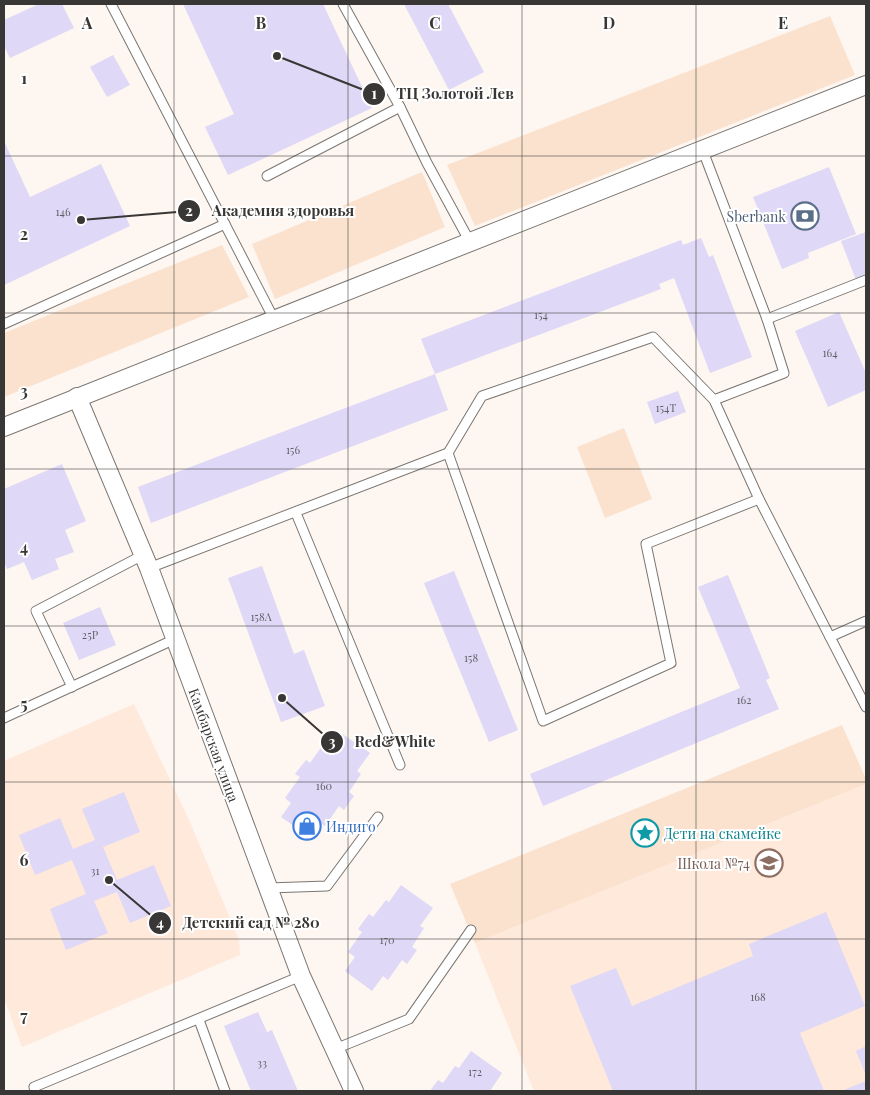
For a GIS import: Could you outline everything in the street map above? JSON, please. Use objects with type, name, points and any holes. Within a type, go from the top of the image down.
[{"type":"street","points":[[5,423],[77,397],[866,85]]},
{"type":"street","name":"Камбарская улица","points":[[77,397],[146,561],[301,976],[354,1091]]},
{"type":"lane","points":[[111,4],[274,319]]},
{"type":"lane","points":[[343,4],[400,106],[426,163],[470,242]]},
{"type":"lane","points":[[267,176],[400,106]]},
{"type":"lane","points":[[703,151],[767,319],[784,373],[714,400]]},
{"type":"lane","points":[[4,324],[225,224]]},
{"type":"lane","points":[[767,319],[866,280]]},
{"type":"lane","points":[[72,687],[36,611],[146,561],[296,513],[448,453],[482,396],[653,337],[714,400],[759,499],[866,707]]},
{"type":"lane","points":[[448,453],[543,721],[671,663],[646,544],[759,499]]},
{"type":"lane","points":[[296,513],[400,765]]},
{"type":"lane","points":[[830,637],[866,621]]},
{"type":"lane","points":[[4,718],[175,639]]},
{"type":"lane","points":[[267,888],[327,886],[378,816]]},
{"type":"lane","points":[[335,1049],[409,1019],[471,930]]},
{"type":"lane","points":[[35,1091],[34,1087],[301,976]]},
{"type":"lane","points":[[199,1020],[225,1091]]},
{"type":"shaded area","points":[[830,16],[855,75],[475,226],[447,165]]},
{"type":"shaded area","points":[[422,172],[445,227],[275,299],[252,244]]},
{"type":"shaded area","points":[[222,245],[249,297],[4,397],[4,333]]},
{"type":"shaded area","points":[[624,428],[652,499],[605,518],[577,447]]},
{"type":"shaded area","points":[[134,704],[189,820],[239,940],[240,955],[22,1047],[4,998],[4,761]]},
{"type":"shaded area","points":[[842,725],[866,779],[866,784],[475,943],[450,884]]},
{"type":"shaded area","name":"Школа №74","points":[[866,784],[866,1091],[534,1091],[475,943]]},
{"type":"building","points":[[39,4],[62,4],[74,28],[10,58],[4,46],[4,20]]},
{"type":"building","points":[[183,4],[323,4],[372,108],[228,175],[205,127],[234,114]]},
{"type":"building","points":[[404,4],[448,4],[484,72],[449,90]]},
{"type":"building","points":[[113,55],[130,85],[107,97],[90,67]]},
{"type":"building","points":[[4,141],[30,197],[101,164],[130,226],[4,285]]},
{"type":"building","name":"Sberbank","points":[[829,167],[856,234],[808,253],[809,258],[782,269],[753,197]]},
{"type":"building","points":[[866,232],[866,276],[856,280],[841,241]]},
{"type":"building","points":[[701,238],[709,257],[713,255],[752,357],[710,373],[674,278],[659,284],[661,289],[435,374],[421,339],[681,240],[683,245]]},
{"type":"building","points":[[839,312],[866,373],[866,390],[828,407],[795,331]]},
{"type":"building","points":[[435,374],[448,410],[151,523],[138,487]]},
{"type":"building","points":[[678,391],[686,412],[655,424],[647,402]]},
{"type":"building","points":[[62,464],[86,521],[65,530],[74,552],[55,559],[59,569],[32,580],[24,562],[7,569],[4,562],[4,489]]},
{"type":"building","points":[[262,566],[294,654],[304,650],[325,706],[281,722],[228,578]]},
{"type":"building","points":[[454,571],[518,730],[489,742],[424,583]]},
{"type":"building","points":[[728,575],[770,678],[766,680],[779,709],[543,806],[530,774],[740,688],[698,587]]},
{"type":"building","points":[[100,607],[116,645],[79,660],[63,623]]},
{"type":"building","points":[[338,731],[370,753],[357,771],[361,774],[349,792],[354,796],[344,810],[339,806],[325,826],[321,823],[310,837],[281,817],[291,803],[285,798],[300,777],[295,774],[306,760],[310,763],[323,745],[326,748]]},
{"type":"building","points":[[124,792],[140,832],[103,847],[117,880],[154,865],[171,906],[130,923],[117,892],[94,901],[108,933],[66,950],[50,909],[86,894],[72,860],[35,875],[19,835],[60,818],[73,849],[95,840],[82,809]]},
{"type":"building","points":[[401,885],[433,908],[420,926],[424,928],[412,947],[417,950],[407,964],[402,960],[388,980],[383,976],[372,991],[345,971],[355,957],[348,952],[362,932],[358,929],[369,914],[373,917],[386,900],[389,902]]},
{"type":"building","points":[[826,912],[865,1006],[800,1033],[824,1091],[613,1091],[570,986],[616,968],[632,1006],[753,956],[749,944]]},
{"type":"building","points":[[258,1012],[267,1032],[272,1030],[298,1091],[251,1091],[224,1026]]},
{"type":"building","points":[[866,1046],[866,1075],[856,1051]]},
{"type":"building","points":[[471,1051],[502,1073],[490,1091],[430,1091],[438,1080],[443,1083],[455,1066],[459,1068]]},
{"type":"building","points":[[866,1081],[866,1091],[841,1091]]},
{"type":"place","name":"ТЦ Золотой Лев","points":[[277,56]]},
{"type":"place","name":"Sberbank","points":[[805,216]]},
{"type":"place","name":"Академия здоровья","points":[[81,220]]},
{"type":"place","name":"Red&White","points":[[282,698]]},
{"type":"place","name":"Индиго","points":[[307,826]]},
{"type":"place","name":"Дети на скамейке","points":[[645,833]]},
{"type":"place","name":"Школа №74","points":[[769,863]]},
{"type":"place","name":"Детский сад № 280","points":[[109,880]]}]
